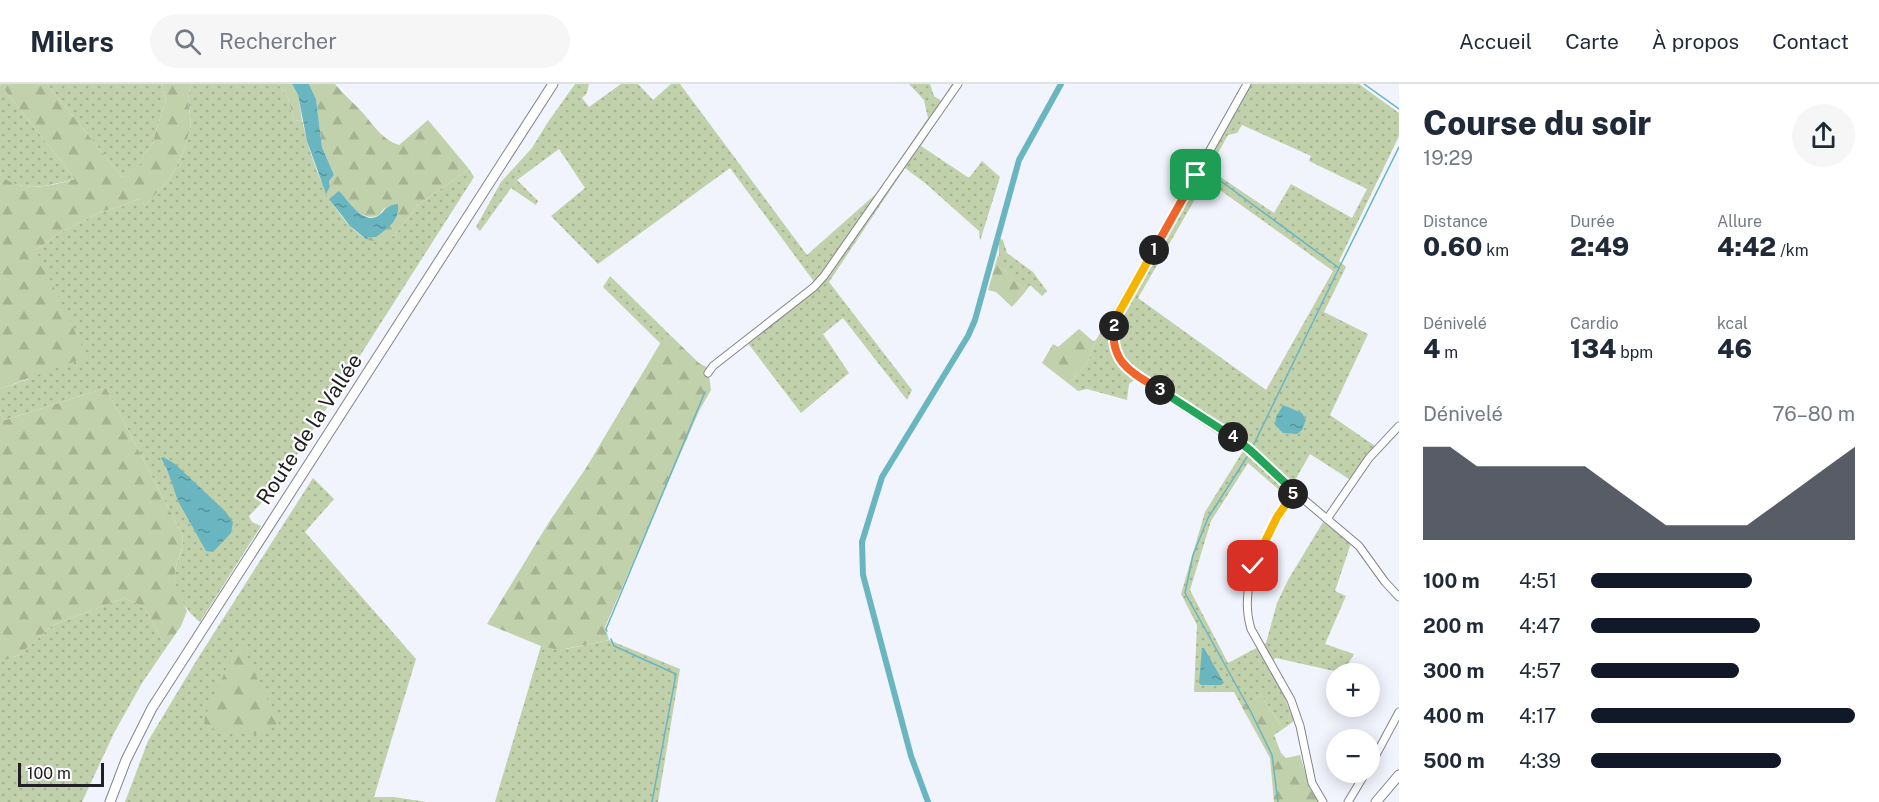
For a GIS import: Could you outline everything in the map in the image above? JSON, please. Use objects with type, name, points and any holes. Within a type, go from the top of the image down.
[{"type":"main road","name":"Route de la Vallée","points":[[110,802],[126,759],[152,708],[553,84]]},
{"type":"main road","points":[[1376,802],[1399,776]]},
{"type":"street","points":[[708,373],[713,366],[814,287],[824,276],[958,84]]},
{"type":"street","points":[[1247,84],[1117,316],[1114,345],[1124,365],[1132,373],[1233,437],[1359,546],[1399,597]]},
{"type":"street","points":[[1327,519],[1369,458],[1399,426]]},
{"type":"street","points":[[1295,492],[1277,517],[1253,566],[1247,617],[1251,629],[1291,700],[1300,726],[1312,783],[1323,802]]},
{"type":"street","points":[[1380,747],[1399,712]]},
{"type":"street","points":[[1348,802],[1359,783]]},
{"type":"green space","points":[[0,84],[75,179],[36,187],[17,184],[0,174]]},
{"type":"green space","points":[[0,84],[47,84],[122,177],[143,164],[142,157],[152,144],[166,100],[161,84],[191,84],[188,99],[191,124],[185,148],[170,179],[145,205],[138,199],[100,212],[58,234],[36,250],[87,357],[0,389],[0,174],[16,184],[36,187],[75,179]]},
{"type":"green space","points":[[47,84],[161,84],[166,100],[152,144],[142,157],[144,164],[122,177]]},
{"type":"green space","points":[[191,84],[278,84],[288,98],[294,121],[302,120],[317,171],[332,203],[342,217],[367,240],[394,236],[418,205],[469,169],[474,177],[275,489],[249,516],[252,522],[261,526],[200,622],[185,606],[176,586],[175,572],[182,550],[182,534],[106,388],[5,420],[0,414],[0,389],[29,379],[36,250],[58,234],[100,212],[138,199],[145,205],[170,179],[185,148],[191,124],[188,99]]},
{"type":"green space","points":[[278,84],[292,84],[298,95],[302,120],[294,121],[288,98]]},
{"type":"green space","points":[[309,84],[335,84],[382,135],[399,145],[428,120],[469,169],[418,205],[394,236],[380,242],[367,240],[386,206],[379,215],[373,217],[357,211],[339,192],[329,199],[326,194],[330,187],[329,181],[334,175],[322,147],[316,99]]},
{"type":"green space","points":[[575,84],[589,84],[587,93],[582,98],[589,107],[621,84],[638,84],[653,100],[671,84],[680,84],[807,255],[878,192],[928,118],[924,100],[909,84],[930,84],[934,96],[941,101],[952,84],[961,84],[921,146],[969,178],[982,161],[1000,177],[980,241],[979,231],[905,168],[829,282],[912,390],[907,400],[843,318],[823,334],[849,373],[801,413],[744,338],[815,283],[730,168],[598,264],[551,216],[585,188],[559,149],[517,180],[538,201],[536,205],[511,188],[480,231],[476,227],[501,182],[532,148]]},
{"type":"green space","points":[[1243,84],[1359,84],[1399,113],[1399,136],[1339,261],[1346,267],[1324,312],[1368,334],[1330,415],[1375,446],[1349,479],[1310,454],[1286,496],[1248,463],[1211,521],[1190,590],[1228,663],[1266,643],[1277,603],[1323,522],[1351,543],[1335,591],[1346,596],[1325,644],[1354,654],[1349,663],[1326,663],[1326,669],[1276,658],[1266,663],[1284,696],[1294,721],[1283,729],[1261,695],[1242,707],[1234,692],[1194,692],[1197,625],[1181,594],[1205,512],[1243,451],[1137,381],[1129,384],[1127,400],[1087,389],[1078,391],[1069,384],[1087,363],[1096,340]],"holes":[[[1242,125],[1311,156],[1309,161],[1367,189],[1352,218],[1291,184],[1274,213],[1216,174],[1220,167],[1213,162],[1228,135],[1237,133]],[[1206,180],[1333,271],[1266,390],[1138,298]]]},
{"type":"green space","points":[[1000,239],[1003,240],[1007,253],[1033,272],[1047,291],[1042,296],[1030,285],[1026,291],[1004,269],[999,257]]},
{"type":"green space","points":[[998,255],[1005,271],[1026,291],[1012,307],[996,292],[988,290]]},
{"type":"green space","points":[[610,276],[667,332],[661,344],[603,287]]},
{"type":"green space","points":[[1079,329],[1093,341],[1096,340],[1087,363],[1069,384],[1042,363],[1053,344],[1058,347]]},
{"type":"green space","points":[[667,332],[699,363],[708,368],[711,390],[699,411],[605,627],[609,640],[560,650],[541,646],[487,624],[549,522],[586,468]]},
{"type":"green space","points":[[106,388],[182,534],[175,578],[187,611],[181,626],[168,645],[162,640],[144,607],[124,598],[53,625],[19,655],[0,662],[0,414],[5,420]]},
{"type":"green space","points":[[313,478],[334,499],[305,532],[416,659],[374,797],[394,797],[426,802],[125,802],[148,741]]},
{"type":"green space","points":[[124,598],[144,607],[162,640],[168,645],[142,683],[114,733],[82,802],[0,802],[0,662],[19,655],[53,625]]},
{"type":"green space","points":[[609,640],[680,669],[658,802],[495,802],[541,646],[566,649]]},
{"type":"green space","points":[[242,646],[279,724],[255,734],[214,729],[204,724],[227,667]]},
{"type":"green space","points":[[1261,695],[1283,729],[1274,735],[1281,753],[1286,758],[1300,755],[1310,789],[1319,802],[1274,802],[1270,758],[1242,707]]},
{"type":"water","points":[[292,84],[309,84],[316,99],[322,147],[334,175],[329,181],[330,187],[326,194],[307,141],[298,95]]},
{"type":"water","points":[[339,191],[356,210],[367,217],[378,216],[389,207],[398,204],[397,215],[389,227],[376,237],[369,237],[367,240],[350,226],[329,199]]},
{"type":"water","points":[[1283,405],[1302,413],[1306,420],[1302,430],[1297,434],[1283,433],[1275,425],[1276,417]]},
{"type":"water","points":[[161,458],[175,464],[225,511],[233,522],[231,533],[213,552],[206,551],[178,501]]},
{"type":"water","points":[[1202,648],[1224,683],[1221,685],[1201,685],[1199,683]]},
{"type":"waterway","points":[[928,802],[911,756],[863,575],[862,542],[882,477],[968,336],[975,320],[1019,160],[1061,84]]},
{"type":"waterway","points":[[1364,84],[1399,109]]},
{"type":"waterway","points":[[1253,446],[1399,147]]},
{"type":"waterway","points":[[1207,171],[1339,268]]},
{"type":"waterway","points":[[607,631],[705,392]]},
{"type":"waterway","points":[[1247,457],[1208,518],[1193,555],[1185,593],[1250,710],[1272,755],[1278,802]]},
{"type":"waterway","points":[[611,639],[614,646],[676,674],[652,802]]},
{"type":"route","points":[[1196,175],[1117,316],[1114,345],[1124,365],[1132,373],[1233,437],[1295,492],[1277,517],[1253,566]]}]
